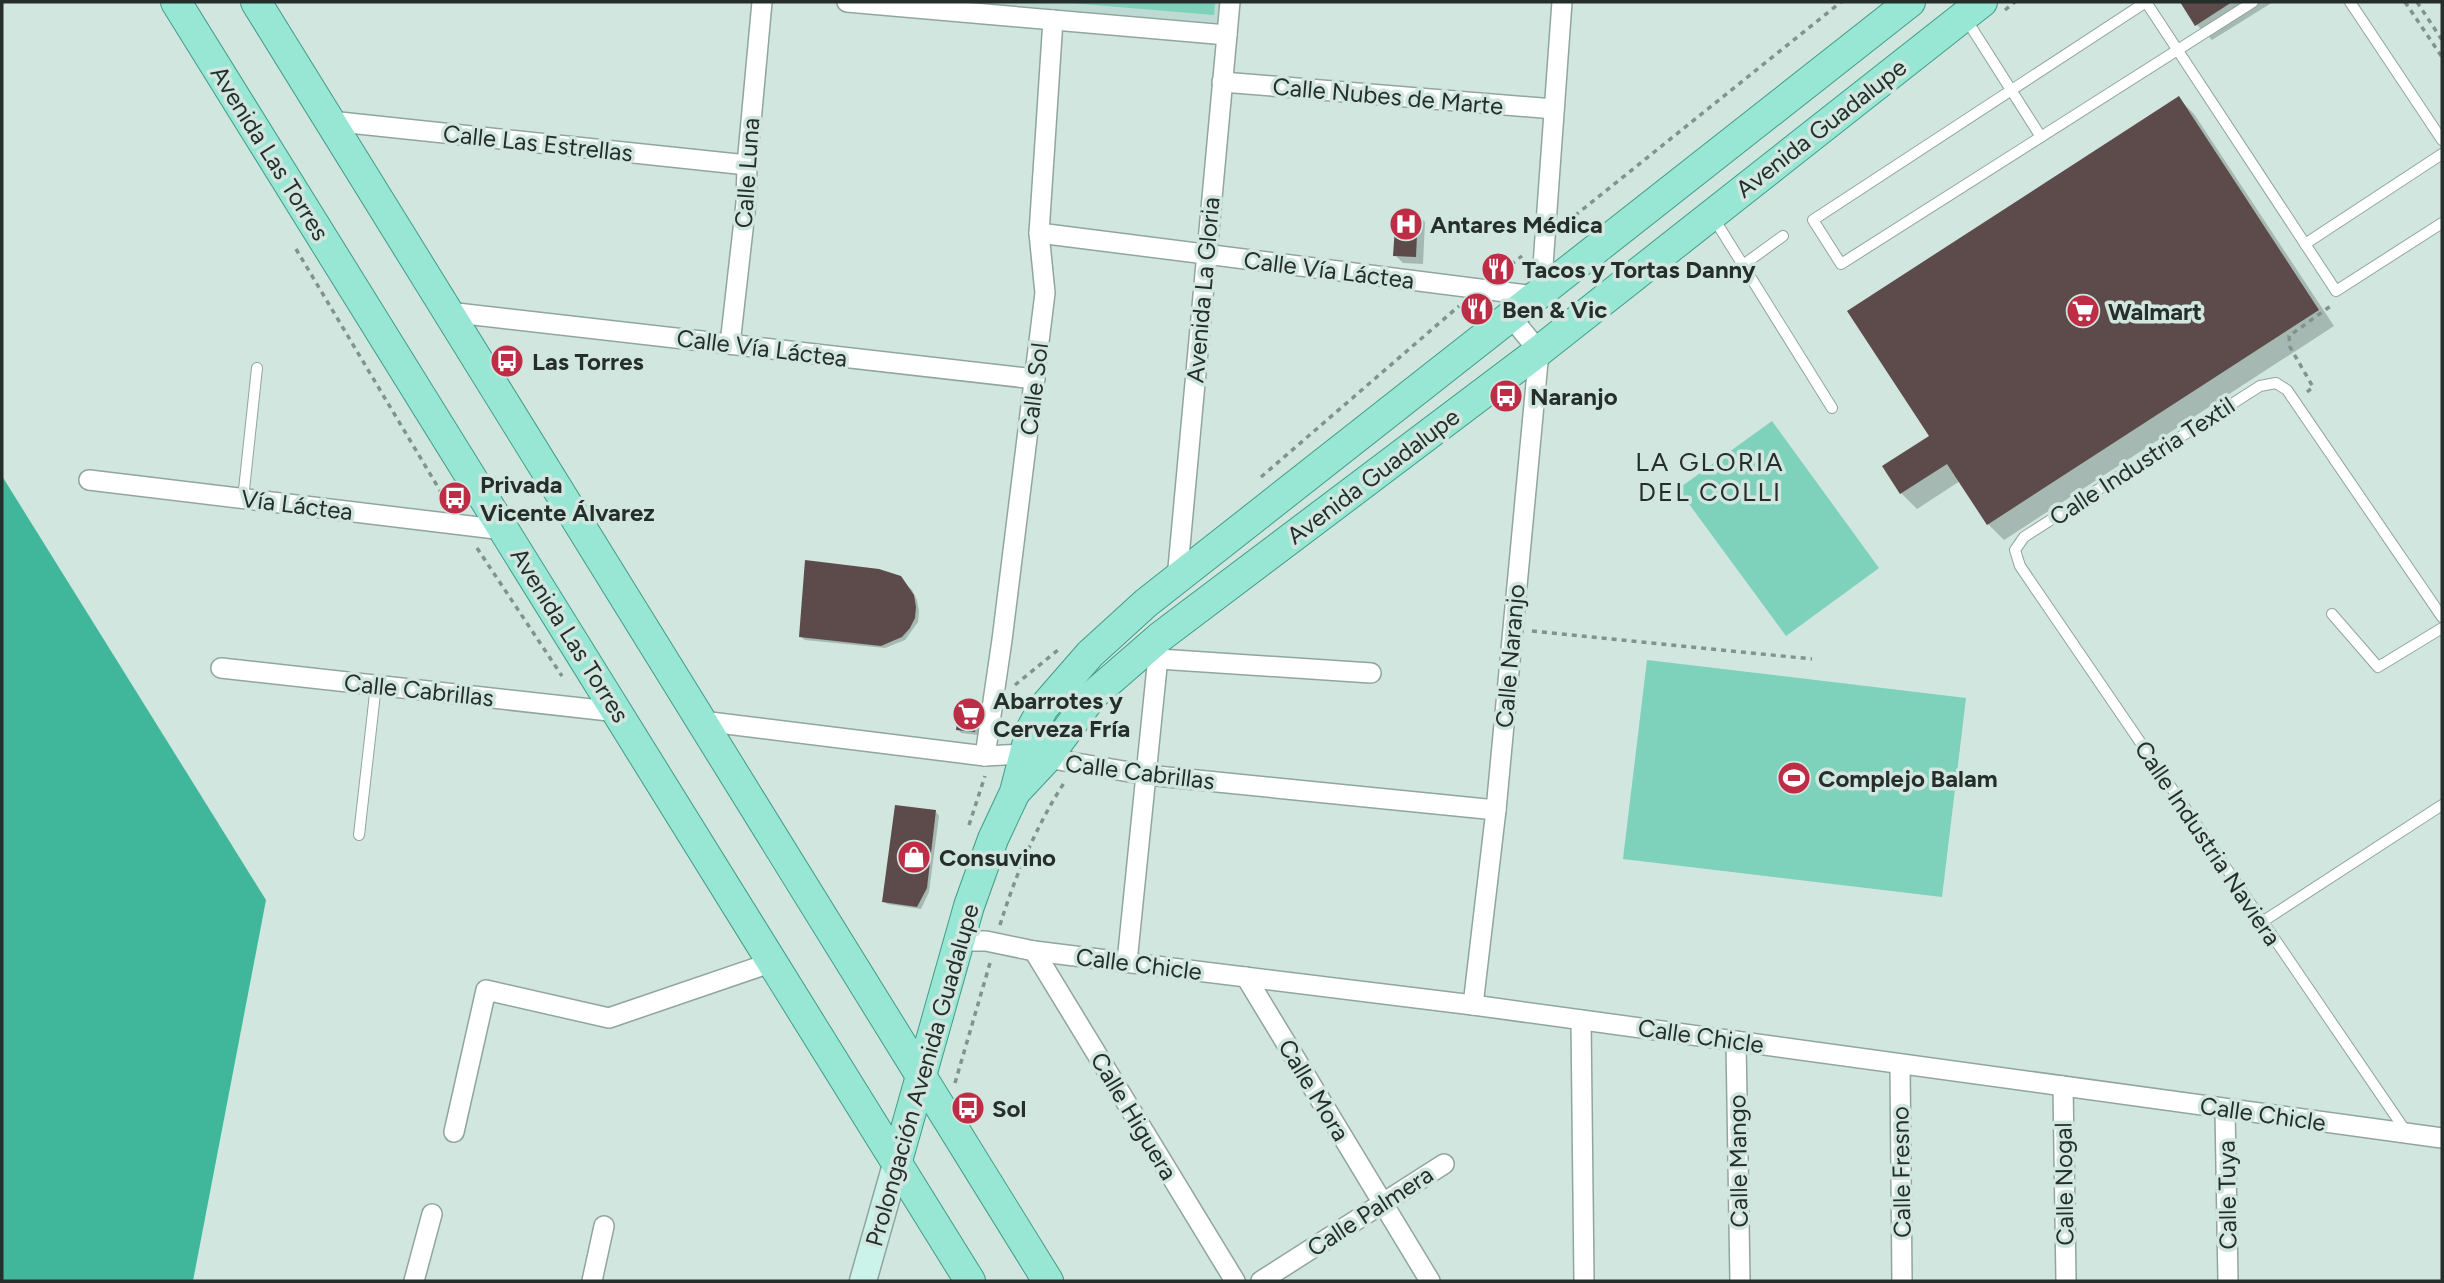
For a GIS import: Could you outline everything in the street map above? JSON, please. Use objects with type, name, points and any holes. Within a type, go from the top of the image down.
[{"type":"main road","name":"Avenida Las Torres","points":[[176,2],[970,1281]]},
{"type":"main road","points":[[256,2],[1048,1281]]},
{"type":"main road","name":"Avenida Guadalupe","points":[[1035,756],[1031,730],[1043,708],[1082,663],[1146,603],[1910,2]]},
{"type":"main road","name":"Avenida Guadalupe","points":[[1035,756],[1092,696],[1159,648],[1711,214],[1974,17]]},
{"type":"main road","name":"Prolongación Avenida Guadalupe","points":[[863,1281],[980,872],[1015,792],[1035,756]]},
{"type":"street","name":"Calle Luna","points":[[730,344],[746,203],[762,2]]},
{"type":"street","points":[[848,2],[1227,35]]},
{"type":"street","name":"Avenida La Gloria","points":[[1177,579],[1230,2]]},
{"type":"street","points":[[1538,294],[1545,240],[1562,2]]},
{"type":"street","name":"Calle Sol","points":[[985,756],[1045,293],[1039,233],[1053,20]]},
{"type":"street","name":"Calle Nubes de Marte","points":[[1222,82],[1554,109]]},
{"type":"street","name":"Calle Las Estrellas","points":[[330,121],[747,165]]},
{"type":"street","name":"Calle Vía Láctea","points":[[1039,233],[1477,290],[1538,294]]},
{"type":"street","name":"Calle Vía Láctea","points":[[448,312],[1035,380]]},
{"type":"street","points":[[1510,316],[1539,351]]},
{"type":"street","name":"Calle Naranjo","points":[[1473,1005],[1496,810],[1539,351]]},
{"type":"street","name":"Vía Láctea","points":[[89,480],[504,530]]},
{"type":"street","points":[[1127,962],[1159,648],[1371,673]]},
{"type":"street","name":"Calle Cabrillas","points":[[221,668],[618,712]]},
{"type":"street","name":"Calle Cabrillas","points":[[702,721],[985,756],[1035,756],[1147,775],[1496,810]]},
{"type":"street","name":"Calle Chicle","points":[[959,941],[995,942],[1034,951],[1473,1005],[2442,1138]]},
{"type":"street","name":"Calle Higuera","points":[[1034,951],[1235,1281]]},
{"type":"street","points":[[454,1132],[486,990],[609,1018],[773,962]]},
{"type":"street","name":"Calle Mora","points":[[1246,977],[1430,1281]]},
{"type":"street","points":[[1581,1020],[1584,1281]]},
{"type":"street","name":"Calle Mango","points":[[1736,1041],[1740,1281]]},
{"type":"street","name":"Calle Fresno","points":[[1900,1063],[1902,1281]]},
{"type":"street","name":"Calle Nogal","points":[[2063,1086],[2066,1281]]},
{"type":"street","name":"Calle Tuya","points":[[2225,1109],[2228,1281]]},
{"type":"street","name":"Calle Palmera","points":[[1261,1281],[1444,1164]]},
{"type":"street","points":[[414,1281],[432,1214]]},
{"type":"street","points":[[592,1281],[604,1226]]},
{"type":"lane","points":[[2253,2],[2177,50],[1841,264],[1813,219],[2146,2],[2177,50],[2336,291],[2442,223]]},
{"type":"lane","points":[[2350,2],[2442,141]]},
{"type":"lane","points":[[1974,17],[2012,90],[2041,137]]},
{"type":"lane","points":[[2305,244],[2442,154]]},
{"type":"lane","points":[[1711,214],[1832,408]]},
{"type":"lane","points":[[1743,265],[1783,236]]},
{"type":"lane","points":[[243,499],[257,368]]},
{"type":"lane","name":"Calle Industria Textil","points":[[2015,550],[2024,537],[2236,401],[2260,386],[2276,383],[2287,390],[2442,617]]},
{"type":"lane","name":"Calle Industria Naviera","points":[[2015,550],[2020,566],[2407,1134]]},
{"type":"lane","points":[[2332,614],[2378,667],[2442,628]]},
{"type":"lane","points":[[359,835],[376,685]]},
{"type":"lane","points":[[2262,922],[2442,805]]},
{"type":"path","points":[[1252,485],[1477,290],[1545,240],[1841,2]]},
{"type":"path","points":[[1974,17],[2015,2]]},
{"type":"path","points":[[2405,2],[2442,57]]},
{"type":"path","points":[[2417,2],[2442,40]]},
{"type":"path","points":[[2305,393],[2313,387],[2290,347],[2288,337],[2337,300],[2336,291]]},
{"type":"path","points":[[1512,629],[1812,659]]},
{"type":"path","points":[[992,705],[1065,644]]},
{"type":"path","points":[[954,1085],[1006,906],[1048,807],[1077,764]]},
{"type":"shaded area","points":[[973,2],[1220,2],[1219,23]]},
{"type":"green space","points":[[1059,2],[1215,2],[1214,15]]},
{"type":"green space","points":[[1772,421],[1879,568],[1786,636],[1678,489]]},
{"type":"green space","points":[[2,476],[266,900],[193,1281],[2,1281]]},
{"type":"green space","name":"Complejo Balam","points":[[1647,660],[1966,698],[1942,897],[1623,859]]},
{"type":"building","points":[[2180,2],[2232,2],[2195,26]]},
{"type":"building","name":"Walmart","points":[[2179,96],[2319,310],[1987,525],[1947,464],[1900,494],[1882,466],[1929,436],[1847,311]]},
{"type":"building","name":"Antares Médica","points":[[1396,212],[1418,213],[1416,257],[1393,256]]},
{"type":"building","points":[[805,560],[879,569],[901,576],[914,595],[915,618],[910,628],[902,637],[881,646],[799,637]]},
{"type":"building","points":[[960,701],[979,704],[975,732],[956,730]]},
{"type":"building","points":[[895,805],[936,810],[927,888],[917,907],[882,902]]},
{"type":"place","name":"Antares Médica","points":[[1406,224]]},
{"type":"place","name":"Tacos y Tortas Danny","points":[[1498,269]]},
{"type":"place","name":"Ben & Vic","points":[[1477,309]]},
{"type":"place","name":"Walmart","points":[[2083,311]]},
{"type":"place","name":"Las Torres","points":[[507,361]]},
{"type":"place","name":"Naranjo","points":[[1506,396]]},
{"type":"place","name":"Privada Vicente Álvarez","points":[[455,498]]},
{"type":"place","name":"Abarrotes y Cerveza Fría","points":[[969,714]]},
{"type":"place","name":"Complejo Balam","points":[[1794,778]]},
{"type":"place","name":"Consuvino","points":[[914,857]]},
{"type":"place","name":"Sol","points":[[968,1108]]},
{"type":"district","name":"LA GLORIA DEL COLLI","points":[[1710,477]]}]
